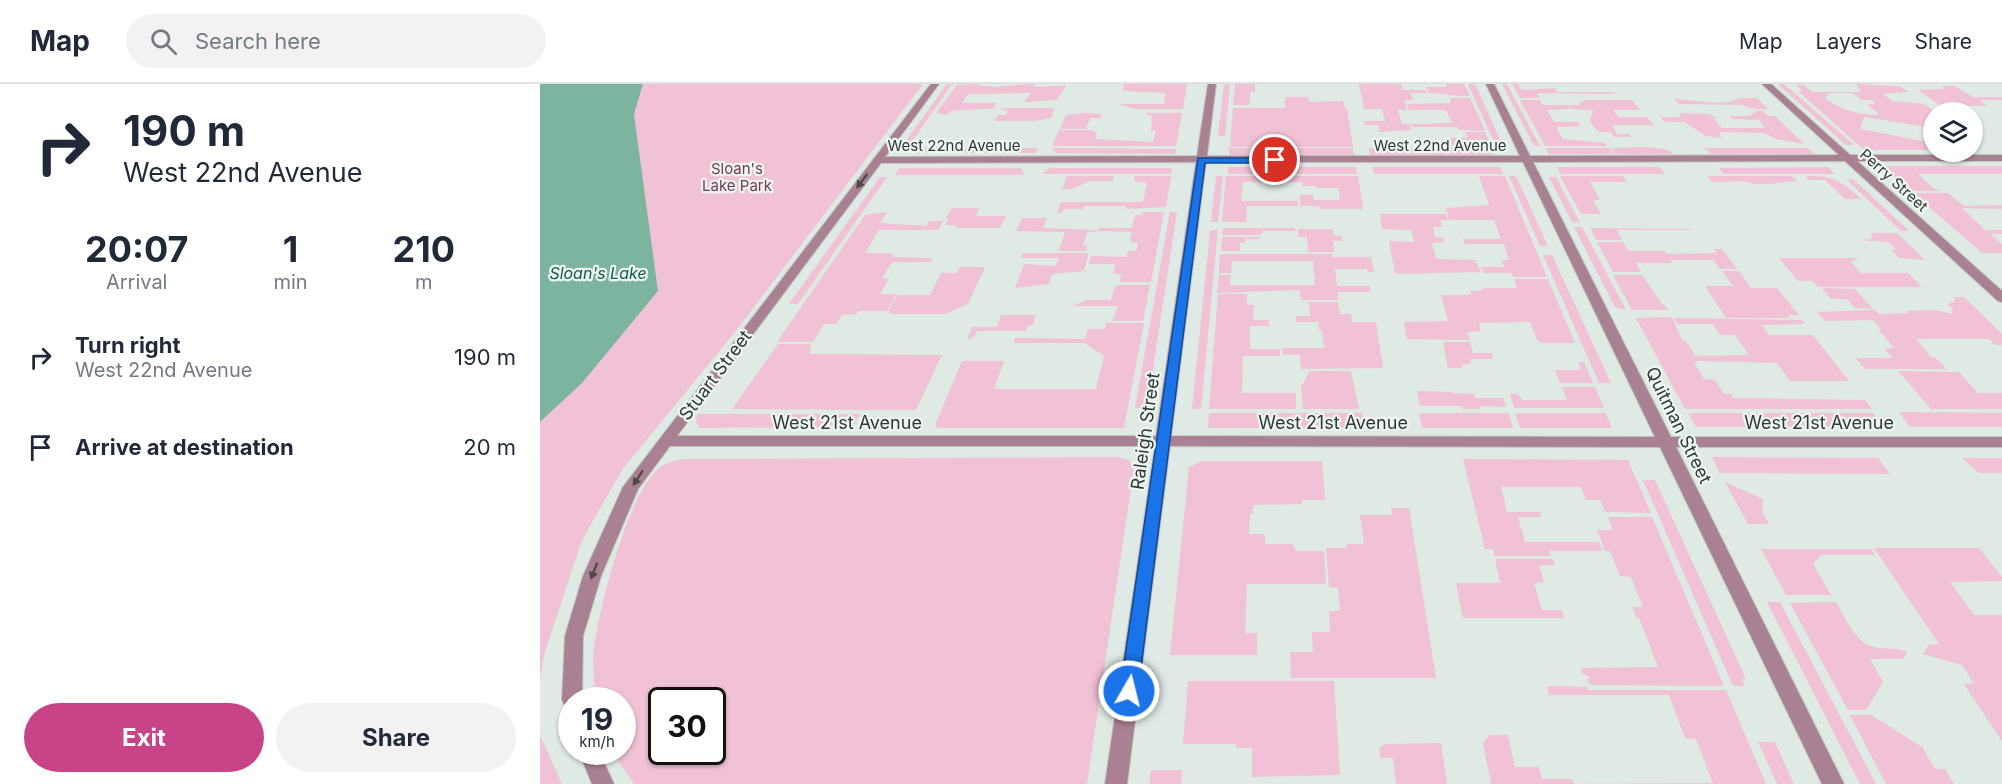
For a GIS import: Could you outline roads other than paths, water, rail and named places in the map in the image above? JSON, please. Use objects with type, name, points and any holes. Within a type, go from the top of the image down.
[{"type":"street","name":"Stuart Street","points":[[572,687],[574,636],[592,576],[632,488],[665,441],[935,84]]},
{"type":"street","name":"Raleigh Street","points":[[1116,784],[1212,84]]},
{"type":"street","name":"Quitman Street","points":[[1490,84],[1833,784]]},
{"type":"street","name":"Perry Street","points":[[1766,84],[2002,298]]},
{"type":"street","name":"West 22nd Avenue","points":[[877,160],[2002,158]]},
{"type":"street","name":"West 21st Avenue","points":[[665,441],[2002,442]]},
{"type":"street","points":[[595,765],[603,784]]},
{"type":"water","name":"Sloan's Lake","points":[[540,84],[643,84],[634,114],[658,291],[582,383],[540,422]]},
{"type":"park label","name":"Sloan's Lake Park","points":[[737,176]]}]
